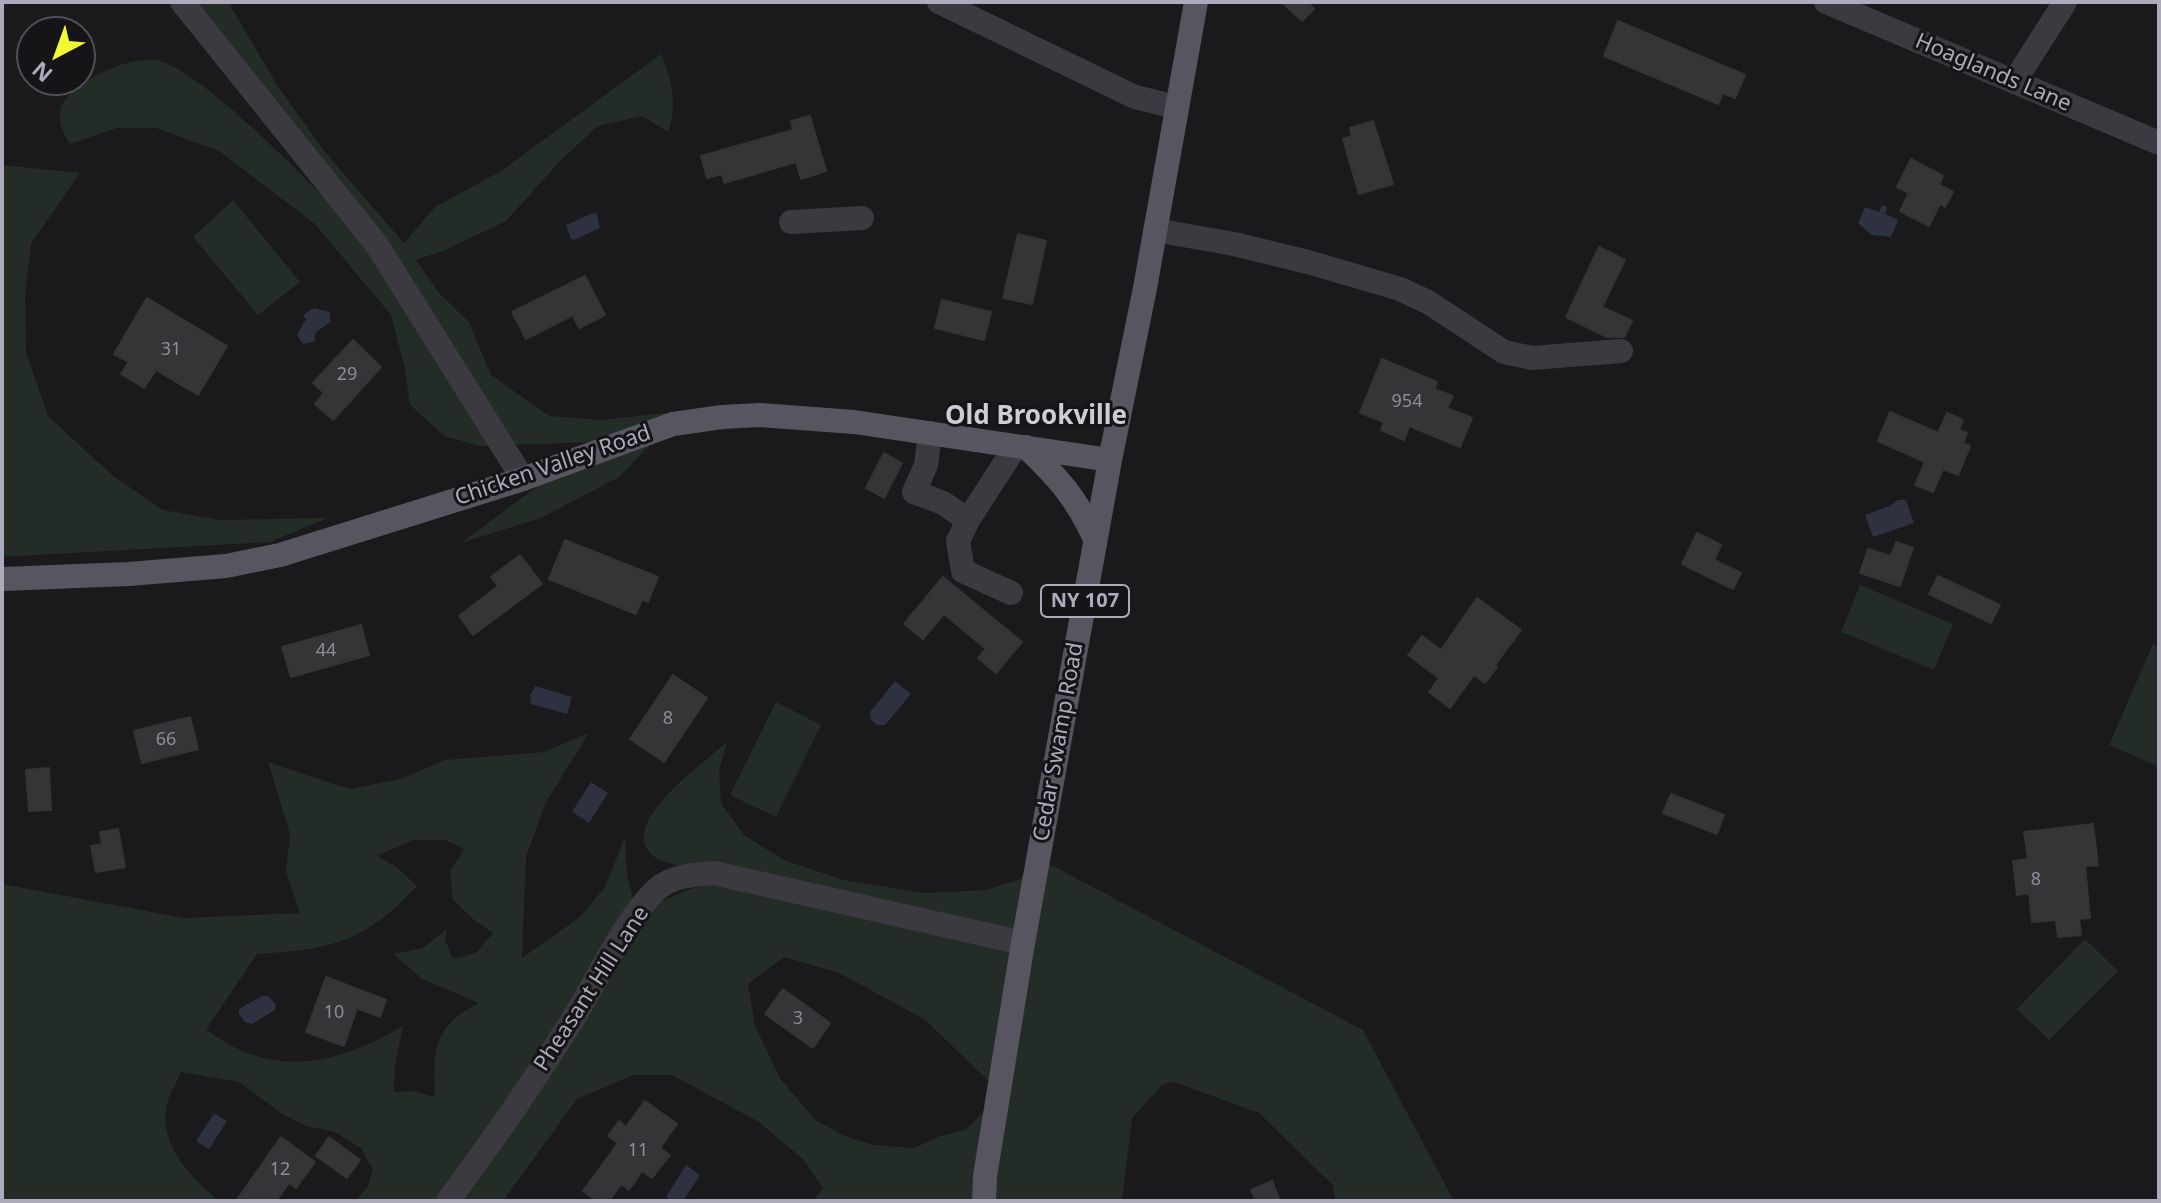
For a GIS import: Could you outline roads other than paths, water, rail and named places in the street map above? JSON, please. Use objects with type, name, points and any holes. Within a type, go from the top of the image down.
[{"type":"main road","name":"Cedar Swamp Road","points":[[984,1201],[985,1176],[1023,943],[1196,2]]},
{"type":"main road","name":"Chicken Valley Road","points":[[2,579],[137,574],[226,566],[280,555],[523,479],[673,424],[722,417],[760,415],[854,422],[1110,460]]},
{"type":"main road","points":[[1021,447],[1068,489],[1079,504],[1095,539]]},
{"type":"street","points":[[182,2],[377,245],[523,479]]},
{"type":"street","points":[[939,2],[1135,97],[1176,107]]},
{"type":"street","name":"Hoaglands Lane","points":[[1826,2],[2159,143]]},
{"type":"street","points":[[2014,82],[2065,2]]},
{"type":"street","points":[[791,222],[862,218]]},
{"type":"street","points":[[1155,230],[1234,244],[1400,289],[1428,302],[1504,352],[1532,358],[1621,351]]},
{"type":"street","points":[[930,433],[926,465],[914,492],[943,503],[968,520]]},
{"type":"street","points":[[1011,593],[963,571],[958,541],[968,520],[1021,447]]},
{"type":"street","name":"Pheasant Hill Lane","points":[[448,1201],[500,1131],[572,1021],[638,911],[671,880],[714,873],[1023,943]]},
{"type":"water","points":[[1882,205],[1887,207],[1885,214],[1898,220],[1891,237],[1872,235],[1858,223],[1865,207],[1879,212]]},
{"type":"water","points":[[597,214],[600,228],[571,239],[566,225]]},
{"type":"water","points":[[314,308],[330,312],[330,322],[315,333],[315,341],[303,344],[297,335],[306,319],[303,315]]},
{"type":"water","points":[[1898,500],[1906,500],[1914,523],[1873,537],[1865,515]]},
{"type":"water","points":[[895,681],[911,694],[885,725],[877,725],[871,720],[870,712]]},
{"type":"water","points":[[535,686],[572,697],[567,714],[531,704],[530,695]]},
{"type":"water","points":[[591,782],[608,793],[589,823],[572,812]]},
{"type":"water","points":[[262,996],[268,996],[276,1004],[275,1010],[252,1024],[245,1022],[239,1009]]},
{"type":"water","points":[[214,1113],[227,1121],[209,1149],[196,1141]]},
{"type":"water","points":[[686,1165],[700,1175],[683,1201],[672,1201],[666,1197]]},
{"type":"district","name":"Old Brookville","points":[[1036,417]]}]
